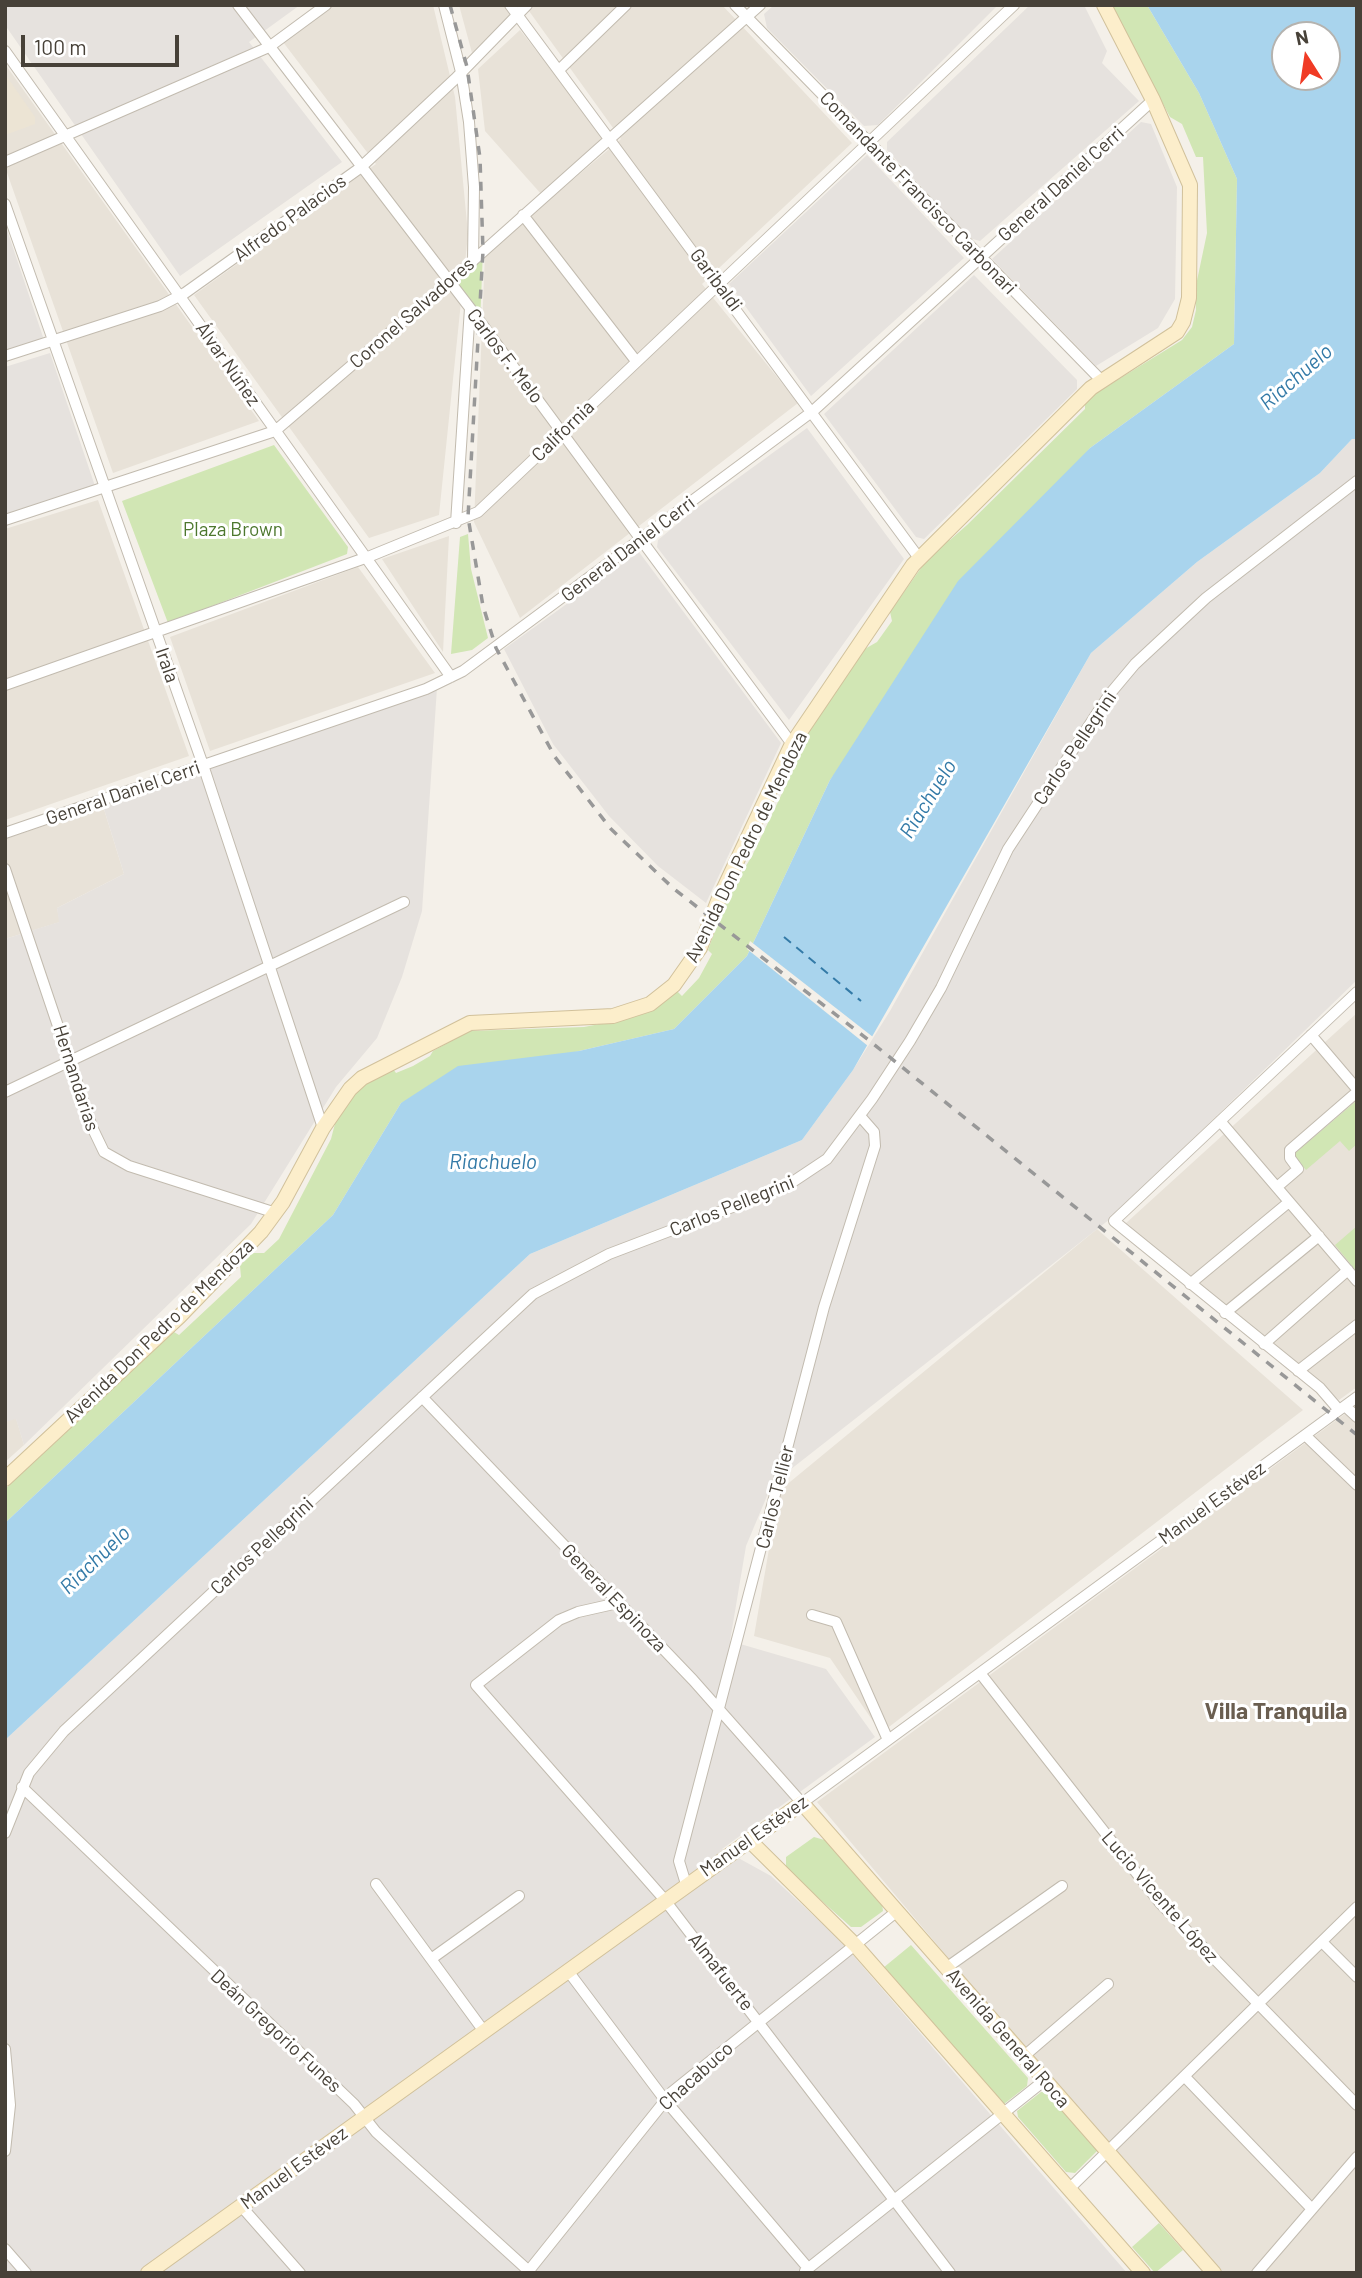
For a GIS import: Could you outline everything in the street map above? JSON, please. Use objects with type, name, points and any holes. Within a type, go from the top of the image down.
[{"type":"main road","name":"Avenida Don Pedro de Mendoza","points":[[5,1479],[180,1317],[275,1213],[323,1128],[362,1078],[403,1059],[463,1025],[484,1021],[613,1016],[642,1008],[665,993],[686,972],[700,948],[721,895],[792,744],[919,558],[1101,380],[1172,337],[1184,322],[1189,298],[1190,185],[1153,100],[1104,5]]},
{"type":"main road","name":"Manuel Estévez","points":[[148,2273],[664,1899],[802,1803]]},
{"type":"main road","name":"Avenida General Roca","points":[[802,1803],[1214,2273]]},
{"type":"main road","points":[[749,1840],[855,1945],[1143,2273]]},
{"type":"street","name":"Carlos F. Melo","points":[[238,5],[360,168],[470,308],[792,744]]},
{"type":"street","points":[[5,162],[269,47],[326,5]]},
{"type":"street","points":[[444,5],[461,72],[473,155],[473,261]]},
{"type":"street","name":"Garibaldi","points":[[510,5],[813,411],[919,558]]},
{"type":"street","name":"Alfredo Palacios","points":[[5,356],[180,297],[360,168],[527,5]]},
{"type":"street","points":[[559,69],[626,5]]},
{"type":"street","name":"Comandante Francisco Carbonari","points":[[735,5],[1101,380]]},
{"type":"street","name":"Coronel Salvadores","points":[[5,520],[275,431],[473,261],[760,5]]},
{"type":"street","name":"California","points":[[5,685],[368,557],[456,523],[486,506],[1014,5]]},
{"type":"street","name":"Álvar Núñez","points":[[5,51],[451,677]]},
{"type":"street","name":"General Daniel Cerri","points":[[5,833],[426,689],[451,677],[499,646],[813,411],[1153,100]]},
{"type":"street","name":"Irala","points":[[5,204],[202,765],[323,1128]]},
{"type":"street","points":[[523,215],[636,361]]},
{"type":"street","points":[[456,523],[470,308]]},
{"type":"street","name":"Carlos Pellegrini","points":[[5,1833],[22,1787],[38,1759],[64,1731],[544,1286],[609,1254],[785,1187],[827,1159],[860,1116],[936,996],[1008,849],[1109,695],[1135,664],[1216,589],[1357,481]]},
{"type":"street","name":"Hernandarias","points":[[5,869],[95,1136],[108,1156],[129,1166],[275,1213]]},
{"type":"street","points":[[5,1092],[404,902]]},
{"type":"street","points":[[1357,992],[1114,1221],[1342,1408],[1357,1417]]},
{"type":"street","points":[[1277,1187],[1298,1169],[1290,1158],[1290,1150],[1356,1088],[1311,1035]]},
{"type":"street","name":"Carlos Tellier","points":[[686,1884],[679,1861],[824,1307],[875,1146],[874,1132],[860,1116]]},
{"type":"street","points":[[1220,1121],[1357,1281]]},
{"type":"street","points":[[1190,1284],[1289,1202]]},
{"type":"street","points":[[1225,1313],[1319,1237]]},
{"type":"street","points":[[1264,1343],[1348,1270]]},
{"type":"street","points":[[1298,1371],[1357,1325]]},
{"type":"street","name":"General Espinoza","points":[[422,1397],[720,1709],[802,1803]]},
{"type":"street","name":"Manuel Estévez","points":[[802,1803],[1357,1397]]},
{"type":"street","points":[[1305,1435],[1334,1466],[1357,1485]]},
{"type":"street","name":"Almafuerte","points":[[618,1604],[578,1612],[559,1620],[476,1685],[664,1899],[950,2273]]},
{"type":"street","points":[[812,1615],[836,1622],[888,1740]]},
{"type":"street","name":"Lucio Vicente López","points":[[980,1673],[1160,1903],[1357,2105]]},
{"type":"street","name":"Deán Gregorio Funes","points":[[22,1787],[529,2272]]},
{"type":"street","points":[[376,1884],[483,2030]]},
{"type":"street","points":[[946,1968],[1062,1886]]},
{"type":"street","points":[[431,1959],[519,1896]]},
{"type":"street","points":[[1069,2189],[1357,1907]]},
{"type":"street","name":"Chacabuco","points":[[529,2272],[665,2100],[896,1912]]},
{"type":"street","points":[[1322,1942],[1357,1977]]},
{"type":"street","points":[[568,1971],[665,2100],[805,2270],[1045,2080]]},
{"type":"street","points":[[1023,2057],[1108,1984]]},
{"type":"street","points":[[5,2049],[10,2105],[5,2151]]},
{"type":"street","points":[[1185,2077],[1311,2208]]},
{"type":"street","points":[[1256,2273],[1357,2157]]},
{"type":"street","points":[[241,2206],[300,2273]]},
{"type":"street","points":[[5,2249],[26,2273]]},
{"type":"shaded area","points":[[5,5],[300,5],[249,42],[342,162],[180,276],[5,25]]},
{"type":"shaded area","points":[[334,5],[433,5],[455,97],[468,234],[439,515],[369,538],[194,295],[376,164],[283,42]]},
{"type":"shaded area","points":[[459,5],[521,5],[472,53]]},
{"type":"shaded area","points":[[534,5],[722,5],[852,143],[702,284],[798,403],[520,618],[474,522],[485,254],[621,139],[529,11]]},
{"type":"shaded area","points":[[774,5],[998,5],[878,125],[864,126],[767,28],[764,14]]},
{"type":"shaded area","points":[[1030,5],[1084,5],[1107,51],[1102,63],[1139,101],[980,241],[969,238],[887,150],[887,142]]},
{"type":"shaded area","points":[[520,30],[607,141],[542,195],[485,131],[478,69]]},
{"type":"shaded area","points":[[5,64],[259,421],[113,473],[5,167]]},
{"type":"shaded area","points":[[5,74],[35,117],[35,124],[5,135]]},
{"type":"shaded area","points":[[1141,122],[1151,124],[1177,187],[1175,299],[1158,328],[1096,366],[992,259]]},
{"type":"shaded area","points":[[867,155],[964,258],[811,396],[729,284]]},
{"type":"shaded area","points":[[5,224],[44,340],[5,353]]},
{"type":"shaded area","points":[[974,275],[1077,380],[1077,389],[924,539],[916,537],[824,414]]},
{"type":"shaded area","points":[[50,353],[96,489],[5,519],[5,367]]},
{"type":"shaded area","points":[[807,428],[904,559],[789,720],[657,547],[658,540],[694,510]]},
{"type":"shaded area","points":[[1352,439],[1357,439],[1357,980],[1110,1219],[772,1484],[746,1546],[730,1641],[826,1669],[875,1737],[722,1849],[771,1876],[840,1940],[1127,2273],[5,2273],[5,1740],[530,1254],[802,1140],[853,1070],[890,1011],[1091,653],[1197,562],[1320,473]]},
{"type":"shaded area","points":[[98,500],[189,756],[5,820],[5,529]]},
{"type":"shaded area","points":[[449,536],[443,652],[382,559]]},
{"type":"shaded area","points":[[639,552],[781,743],[706,903],[658,866],[609,816],[553,744],[504,649]]},
{"type":"shaded area","points":[[358,567],[435,673],[210,751],[170,637]]},
{"type":"shaded area","points":[[437,688],[422,911],[402,977],[377,1038],[336,1087],[251,1224],[24,1445],[16,1419],[5,1422],[5,939],[59,922],[57,908],[124,874],[103,806]]},
{"type":"shaded area","points":[[103,806],[124,874],[57,908],[60,922],[5,939],[5,839]]},
{"type":"shaded area","points":[[1357,1013],[1357,1387],[1339,1400],[1125,1224]]},
{"type":"shaded area","points":[[1097,1229],[1303,1410],[881,1733],[830,1658],[754,1636],[779,1491]]},
{"type":"shaded area","points":[[1357,1405],[1357,2273],[1221,2273],[1024,2048],[817,1802]]},
{"type":"shaded area","points":[[16,1418],[24,1445],[5,1462],[5,1422]]},
{"type":"green space","points":[[1110,5],[1147,5],[1199,93],[1237,179],[1234,344],[1090,448],[830,780],[747,956],[674,1029],[579,1051],[401,1103],[333,1215],[5,1523],[5,1489],[174,1332],[179,1335],[241,1277],[240,1266],[250,1253],[264,1253],[279,1239],[331,1139],[338,1112],[354,1091],[374,1075],[393,1069],[396,1073],[413,1066],[430,1056],[433,1051],[469,1031],[584,1027],[615,1021],[677,991],[682,996],[699,978],[712,954],[708,950],[728,895],[752,856],[788,781],[785,771],[801,741],[863,650],[877,642],[892,621],[890,612],[940,541],[950,540],[967,525],[1085,409],[1085,400],[1182,340],[1192,327],[1196,310],[1195,290],[1207,233],[1203,157],[1196,157],[1182,124],[1170,117]]},
{"type":"green space","points":[[483,251],[480,323],[449,282]]},
{"type":"green space","name":"Plaza Brown","points":[[274,445],[348,547],[347,554],[168,623],[122,501]]},
{"type":"green space","points":[[468,534],[471,569],[488,638],[472,650],[451,654],[460,537]]},
{"type":"green space","points":[[1355,1102],[1357,1144],[1349,1151],[1340,1141],[1306,1170],[1293,1155]]},
{"type":"green space","points":[[1357,1226],[1357,1272],[1335,1245]]},
{"type":"green space","points":[[814,1837],[828,1841],[882,1903],[883,1911],[861,1927],[851,1927],[786,1869],[786,1857]]},
{"type":"green space","points":[[911,1945],[1028,2078],[1027,2086],[1004,2104],[995,2100],[883,1968]]},
{"type":"green space","points":[[1041,2092],[1049,2092],[1097,2145],[1097,2151],[1075,2173],[1066,2172],[1018,2117],[1017,2111]]},
{"type":"green space","points":[[1159,2223],[1183,2250],[1155,2273],[1132,2247]]},
{"type":"water","name":"Riachuelo","points":[[1147,5],[1357,5],[1357,439],[1352,439],[1320,473],[1197,562],[1091,653],[853,1070],[802,1140],[530,1254],[5,1740],[5,1523],[333,1215],[401,1103],[458,1066],[579,1051],[674,1029],[747,956],[830,780],[958,581],[1090,448],[1234,344],[1237,179],[1199,93]]},
{"type":"pier","points":[[750,941],[873,1037],[868,1046],[747,949]]},
{"type":"ferry route","points":[[784,937],[861,1001]]},
{"type":"railway","points":[[450,5],[467,67],[480,158],[483,251],[468,517],[483,606],[496,648],[555,757],[611,829],[674,889],[871,1042],[1357,1435]]},
{"type":"district","name":"Villa Tranquila","points":[[1276,1711]]}]
